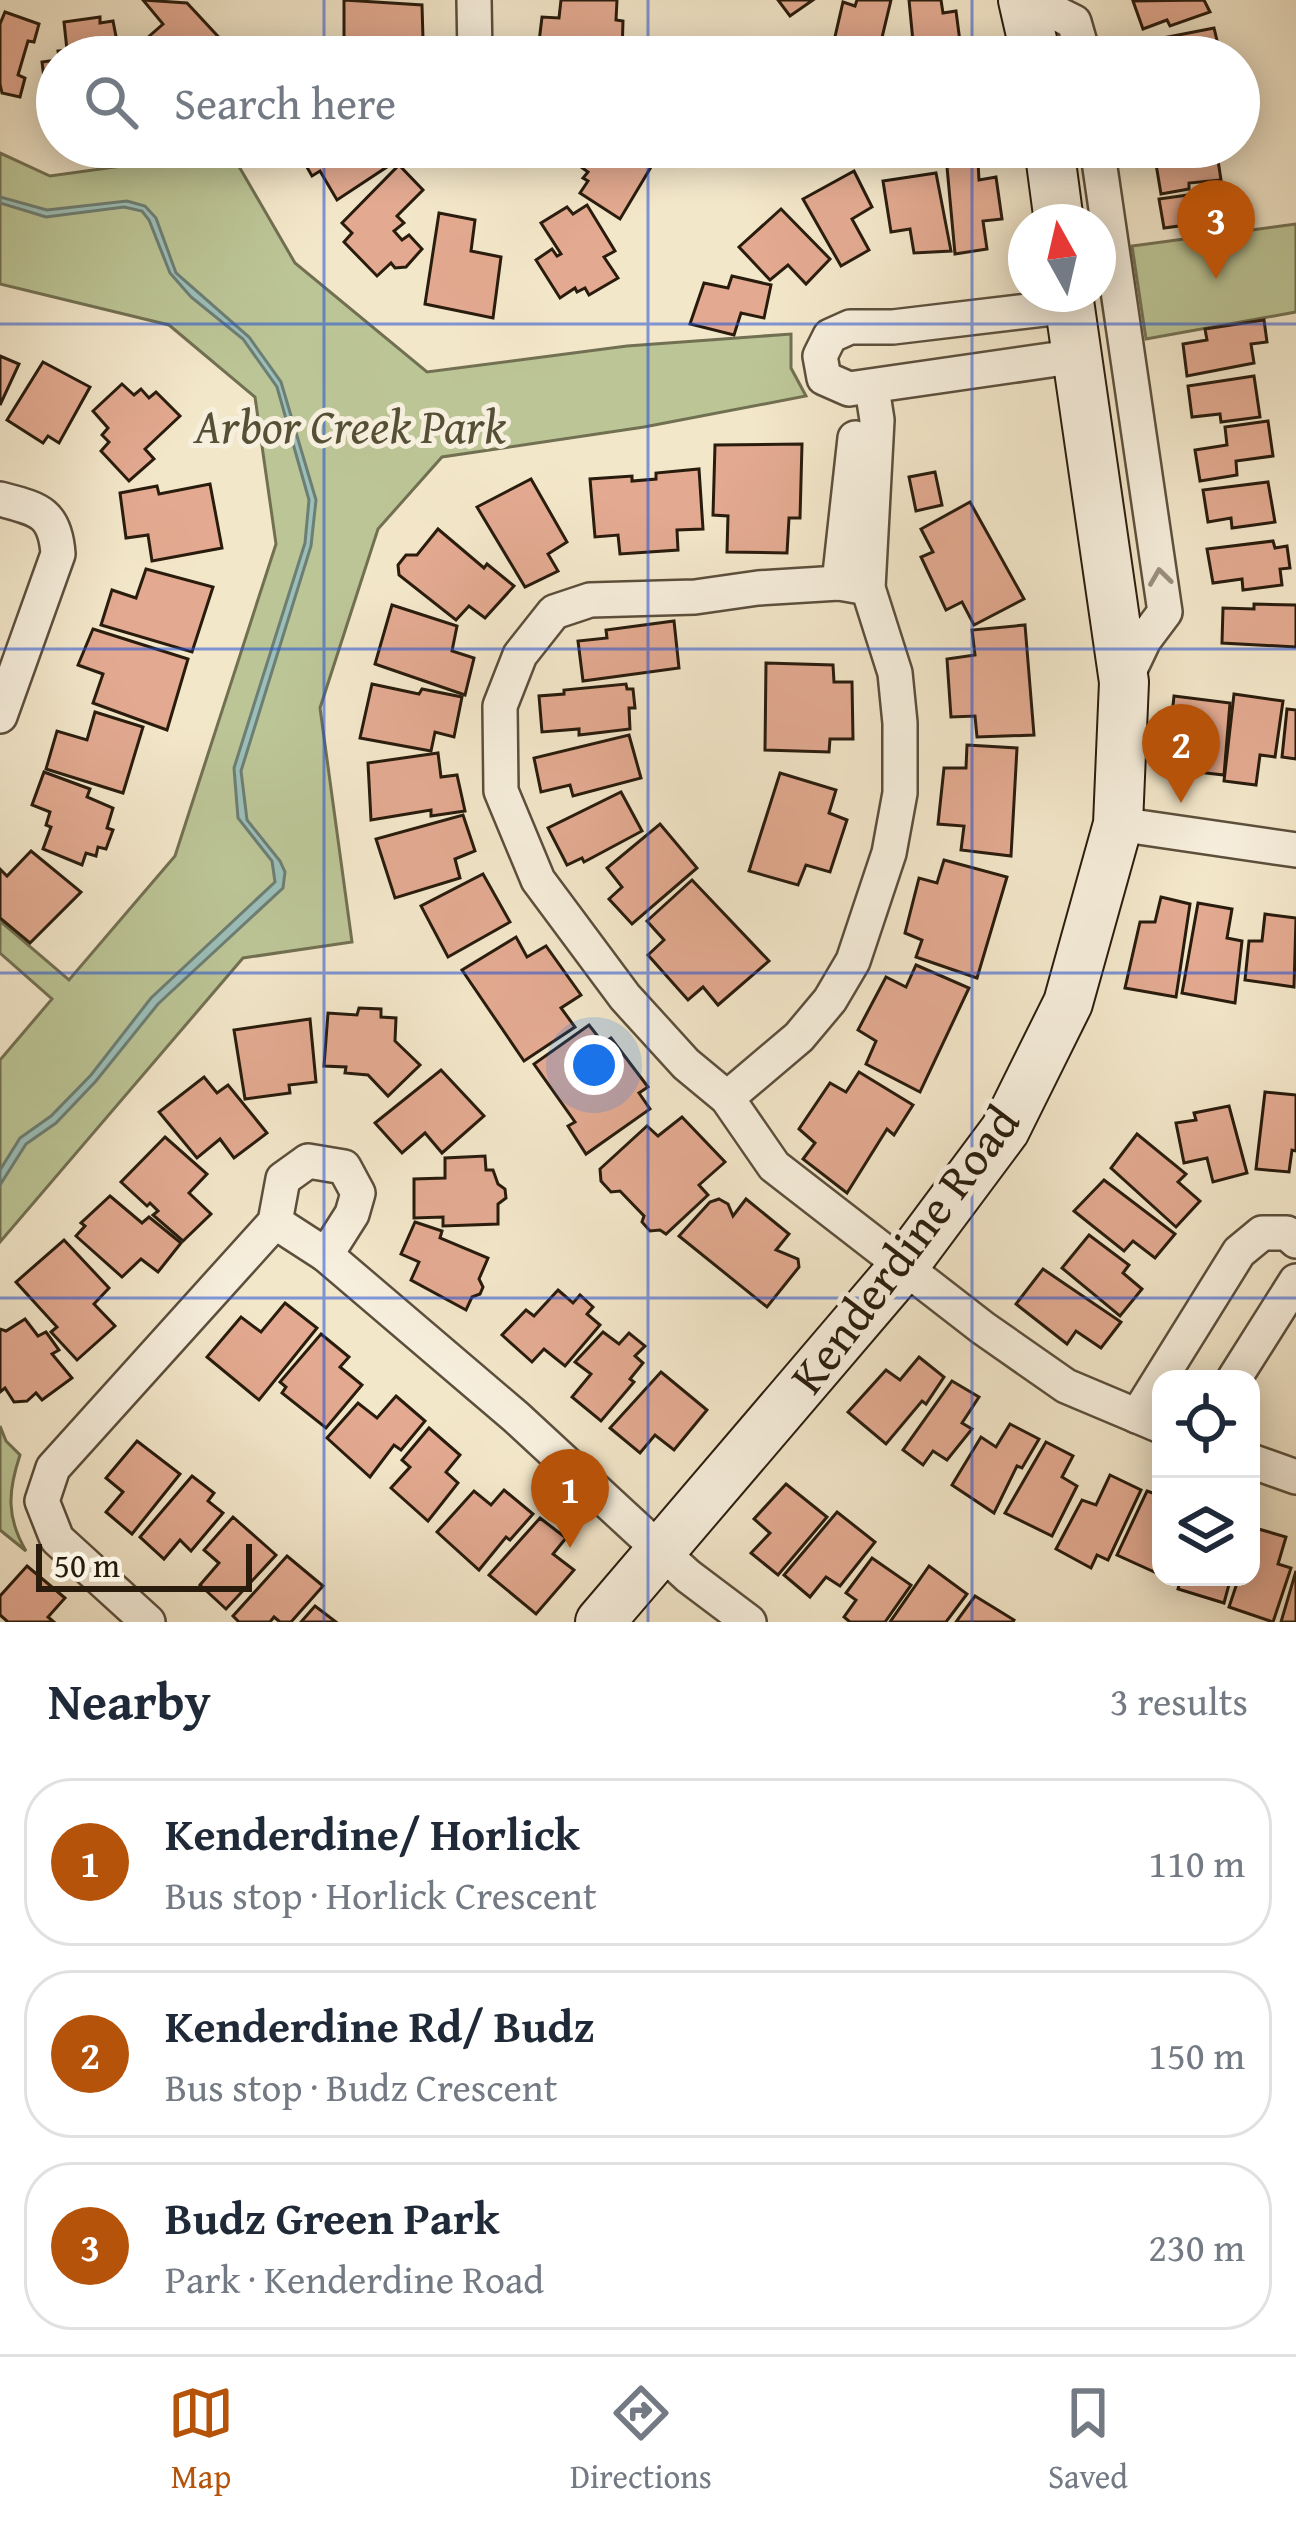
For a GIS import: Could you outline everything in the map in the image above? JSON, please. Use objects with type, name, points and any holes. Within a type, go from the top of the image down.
[{"type":"street","points":[[474,0],[475,36]]},
{"type":"street","points":[[1027,0],[1033,36]]},
{"type":"street","points":[[1027,0],[1074,22],[1078,36]]},
{"type":"street","points":[[1052,168],[1057,204]]},
{"type":"street","name":"Kenderdine Road","points":[[1100,168],[1165,612],[1144,640],[1124,682]]},
{"type":"street","points":[[1008,309],[893,327],[850,327],[830,336],[820,356],[824,378],[860,388],[1078,356]]},
{"type":"street","name":"Kenderdine Road","points":[[600,1622],[903,1267],[1005,1130],[1068,1003],[1118,824],[1124,682],[1071,312]]},
{"type":"street","points":[[727,1098],[799,1036],[830,1000],[853,961],[889,854],[900,793],[900,723],[895,674],[854,586],[877,420],[860,388]]},
{"type":"street","points":[[0,499],[39,509],[56,533],[58,554],[0,716]]},
{"type":"street","points":[[854,586],[590,600],[554,612],[520,655],[500,706],[501,790],[538,880],[625,997],[686,1064],[727,1098],[775,1166],[1066,1386],[1149,1421],[1239,1252],[1262,1233],[1287,1233],[1296,1241]]},
{"type":"street","points":[[1118,824],[1296,850]]},
{"type":"street","points":[[148,1622],[57,1539],[42,1501],[53,1468],[275,1222],[284,1179],[308,1161],[344,1168],[358,1192],[352,1214],[326,1256]]},
{"type":"street","points":[[275,1222],[326,1256],[749,1622]]},
{"type":"street","points":[[1240,1370],[1296,1281]]},
{"type":"street","points":[[1260,1464],[1296,1477]]},
{"type":"green space","name":"Arbor Creek Park","points":[[0,153],[50,176],[108,168],[240,168],[295,263],[427,372],[627,346],[791,334],[791,368],[806,396],[644,427],[442,457],[378,529],[320,708],[352,942],[243,958],[0,1242],[0,1060],[52,999],[0,953],[0,921],[69,980],[175,856],[276,544],[255,397],[169,325],[0,284]]},
{"type":"green space","points":[[1296,224],[1296,312],[1146,339],[1132,246]]},
{"type":"green space","points":[[0,1426],[20,1455],[11,1504],[26,1551],[0,1530]]},
{"type":"water","points":[[0,197],[47,210],[127,201],[145,206],[156,218],[176,273],[249,337],[281,382],[316,500],[311,546],[241,771],[247,820],[280,861],[285,872],[283,888],[158,1004],[96,1081],[56,1123],[26,1144],[0,1185],[0,1170],[20,1138],[51,1116],[91,1075],[151,998],[275,882],[272,861],[238,818],[234,768],[305,543],[309,500],[277,387],[243,339],[191,297],[170,273],[142,211],[124,207],[46,217],[0,203]]},
{"type":"building","points":[[143,0],[187,3],[218,36],[149,36],[163,24]]},
{"type":"building","points":[[344,0],[422,5],[423,36],[344,36]]},
{"type":"building","points":[[561,0],[617,0],[616,20],[623,21],[623,36],[540,36],[542,17],[559,18]]},
{"type":"building","points":[[778,0],[813,0],[790,16]]},
{"type":"building","points":[[857,0],[891,0],[882,36],[835,36],[843,2],[855,6]]},
{"type":"building","points":[[909,0],[941,0],[943,13],[956,11],[959,36],[912,36]]},
{"type":"building","points":[[1204,0],[1210,12],[1170,26],[1167,20],[1143,29],[1133,1]]},
{"type":"building","points":[[5,12],[39,24],[34,42],[28,41],[18,75],[25,78],[20,97],[2,93],[0,84],[0,24]]},
{"type":"building","points":[[100,17],[100,23],[113,21],[116,36],[66,36],[64,22]]},
{"type":"building","points":[[1214,28],[1216,36],[1173,36]]},
{"type":"building","points":[[307,168],[385,168],[337,200],[320,171],[312,176]]},
{"type":"building","points":[[396,168],[402,168],[423,190],[397,216],[404,223],[394,231],[402,240],[409,235],[422,249],[406,267],[395,268],[391,263],[377,276],[344,242],[352,233],[342,223]]},
{"type":"building","points":[[582,168],[650,168],[620,219],[580,193],[588,172]]},
{"type":"building","points":[[947,168],[978,168],[979,180],[996,177],[1002,219],[983,221],[987,249],[955,254]]},
{"type":"building","points":[[1157,168],[1219,168],[1221,180],[1189,183],[1189,189],[1161,194]]},
{"type":"building","points":[[854,171],[872,207],[852,219],[869,250],[841,266],[803,199]]},
{"type":"building","points":[[936,173],[951,251],[914,253],[910,229],[891,232],[883,181]]},
{"type":"building","points":[[1195,194],[1197,207],[1238,201],[1244,236],[1196,241],[1194,224],[1164,228],[1159,199]]},
{"type":"building","points":[[587,205],[615,251],[604,257],[618,278],[589,295],[585,288],[577,292],[575,288],[560,298],[536,260],[552,249],[557,256],[561,254],[541,223],[567,207],[573,214]]},
{"type":"building","points":[[781,209],[830,259],[806,284],[788,265],[770,280],[739,247]]},
{"type":"building","points":[[439,213],[475,220],[471,251],[501,257],[493,318],[425,304]]},
{"type":"building","points":[[732,276],[771,285],[764,318],[741,313],[734,335],[690,324],[704,283],[728,288]]},
{"type":"building","points":[[1264,320],[1267,342],[1251,344],[1254,363],[1187,376],[1183,344],[1207,340],[1205,329]]},
{"type":"building","points":[[0,356],[19,364],[0,405]]},
{"type":"building","points":[[43,362],[90,387],[59,443],[48,436],[43,443],[7,420]]},
{"type":"building","points":[[1254,376],[1260,417],[1221,422],[1220,414],[1192,417],[1188,386]]},
{"type":"building","points":[[122,384],[134,395],[141,389],[149,398],[156,392],[180,416],[145,449],[154,459],[129,481],[101,451],[109,442],[102,435],[108,428],[93,411]]},
{"type":"building","points":[[1268,421],[1273,456],[1236,461],[1237,475],[1200,481],[1195,450],[1227,445],[1225,427]]},
{"type":"building","points":[[802,444],[800,518],[789,518],[787,553],[727,552],[728,516],[713,515],[715,445]]},
{"type":"building","points":[[699,469],[703,529],[677,530],[678,550],[620,554],[618,535],[595,537],[590,479],[656,479],[656,473]]},
{"type":"building","points":[[935,472],[942,505],[916,511],[909,477]]},
{"type":"building","points":[[531,479],[567,542],[548,554],[558,571],[525,587],[477,507]]},
{"type":"building","points":[[1268,482],[1275,522],[1232,528],[1231,518],[1208,522],[1203,490]]},
{"type":"building","points":[[210,484],[222,548],[152,561],[148,535],[126,538],[120,493],[157,486],[159,494]]},
{"type":"building","points":[[970,502],[1024,599],[974,625],[962,602],[946,610],[921,557],[933,552],[921,529]]},
{"type":"building","points":[[438,529],[484,568],[487,564],[514,586],[485,618],[469,606],[456,620],[399,575],[398,565],[406,555],[417,555]]},
{"type":"building","points":[[1273,541],[1275,548],[1287,546],[1290,568],[1280,569],[1282,585],[1243,590],[1242,579],[1213,583],[1207,549]]},
{"type":"building","points":[[146,569],[213,587],[192,652],[101,625],[112,590],[136,598]]},
{"type":"building","points":[[1254,604],[1296,605],[1296,647],[1222,643],[1223,608],[1254,609]]},
{"type":"building","points":[[392,605],[457,626],[452,651],[474,658],[465,695],[375,664]]},
{"type":"building","points":[[674,621],[679,668],[583,681],[578,641],[607,638],[606,630]]},
{"type":"building","points":[[1025,625],[1034,735],[977,737],[975,716],[951,717],[947,659],[975,655],[972,630]]},
{"type":"building","points":[[93,629],[188,659],[167,730],[93,703],[103,674],[78,665]]},
{"type":"building","points":[[766,663],[833,665],[834,682],[852,682],[853,739],[830,739],[829,752],[765,750]]},
{"type":"building","points":[[372,684],[462,697],[454,737],[435,732],[431,751],[360,738]]},
{"type":"building","points":[[626,684],[633,689],[635,708],[629,708],[630,729],[579,735],[579,729],[542,732],[539,696]]},
{"type":"building","points":[[1234,694],[1283,701],[1275,757],[1260,755],[1256,785],[1224,781]]},
{"type":"building","points":[[1174,696],[1230,703],[1224,775],[1188,771],[1190,748],[1169,743]]},
{"type":"building","points":[[1287,709],[1296,710],[1296,759],[1282,757]]},
{"type":"building","points":[[95,712],[143,727],[123,793],[46,769],[57,731],[87,740]]},
{"type":"building","points":[[629,735],[641,778],[573,796],[570,785],[541,792],[534,758]]},
{"type":"building","points":[[967,745],[1017,748],[1011,856],[961,850],[964,826],[938,824],[944,768],[966,768]]},
{"type":"building","points":[[438,753],[441,777],[457,775],[465,811],[431,816],[431,810],[371,820],[368,763]]},
{"type":"building","points":[[44,772],[90,789],[87,797],[113,808],[107,828],[113,830],[106,849],[98,847],[96,856],[86,853],[82,865],[43,849],[51,827],[46,825],[50,812],[32,805]]},
{"type":"building","points":[[780,773],[836,790],[829,813],[847,820],[830,872],[806,865],[798,885],[749,871]]},
{"type":"building","points":[[621,792],[642,831],[584,862],[582,858],[567,865],[548,828]]},
{"type":"building","points":[[463,815],[475,851],[455,859],[460,878],[395,898],[376,839]]},
{"type":"building","points":[[660,824],[697,868],[632,924],[609,899],[622,887],[607,868]]},
{"type":"building","points":[[31,851],[81,892],[30,943],[0,918],[0,869],[7,876]]},
{"type":"building","points":[[944,860],[1007,877],[977,978],[916,957],[922,940],[905,933],[919,878],[937,883]]},
{"type":"building","points":[[483,874],[510,922],[448,957],[421,906]]},
{"type":"building","points":[[692,880],[769,961],[718,1005],[703,987],[688,1000],[648,955],[664,940],[647,921]]},
{"type":"building","points":[[1161,897],[1190,904],[1176,997],[1125,988],[1140,922],[1155,922]]},
{"type":"building","points":[[1198,903],[1232,909],[1227,938],[1242,941],[1235,1003],[1182,993]]},
{"type":"building","points":[[1265,914],[1296,918],[1294,987],[1245,980],[1249,941],[1262,941]]},
{"type":"building","points":[[516,937],[527,957],[546,946],[581,995],[561,1008],[575,1027],[524,1061],[462,970]]},
{"type":"building","points":[[916,965],[969,988],[920,1092],[866,1064],[876,1041],[858,1030],[886,977],[906,987]]},
{"type":"building","points":[[359,1008],[381,1009],[381,1017],[396,1018],[395,1041],[420,1065],[388,1096],[368,1075],[324,1066],[328,1013],[357,1015]]},
{"type":"building","points":[[310,1019],[316,1082],[289,1085],[290,1093],[245,1099],[234,1030]]},
{"type":"building","points":[[589,1025],[603,1043],[611,1038],[648,1087],[639,1093],[650,1109],[586,1154],[568,1126],[575,1122],[534,1064]]},
{"type":"building","points":[[441,1070],[484,1116],[442,1153],[425,1133],[402,1153],[375,1123]]},
{"type":"building","points":[[859,1072],[913,1105],[894,1135],[887,1129],[847,1193],[803,1159],[815,1143],[799,1129],[830,1083],[846,1092]]},
{"type":"building","points":[[204,1077],[217,1093],[228,1085],[267,1133],[234,1158],[220,1139],[197,1158],[159,1112]]},
{"type":"building","points":[[1265,1092],[1296,1095],[1296,1151],[1292,1150],[1289,1172],[1256,1169]]},
{"type":"building","points":[[1229,1106],[1247,1173],[1213,1182],[1207,1158],[1184,1163],[1176,1123],[1196,1120],[1194,1113]]},
{"type":"building","points":[[682,1117],[725,1162],[699,1185],[708,1195],[666,1234],[650,1231],[642,1222],[644,1216],[620,1191],[611,1192],[601,1181],[600,1169],[647,1126],[658,1136]]},
{"type":"building","points":[[1137,1134],[1186,1174],[1178,1182],[1200,1201],[1176,1227],[1111,1168]]},
{"type":"building","points":[[165,1137],[207,1174],[189,1193],[211,1214],[183,1241],[153,1215],[158,1211],[150,1203],[147,1206],[121,1182]]},
{"type":"building","points":[[485,1156],[486,1170],[493,1170],[505,1189],[506,1198],[498,1204],[498,1224],[443,1226],[443,1217],[414,1218],[414,1179],[445,1178],[445,1158]]},
{"type":"building","points":[[1104,1180],[1175,1234],[1155,1258],[1133,1241],[1124,1251],[1074,1211]]},
{"type":"building","points":[[110,1196],[142,1223],[149,1217],[181,1243],[158,1272],[141,1259],[122,1277],[76,1236],[85,1226],[81,1223]]},
{"type":"building","points":[[719,1199],[728,1204],[733,1216],[746,1199],[789,1234],[776,1250],[798,1259],[799,1267],[767,1307],[679,1236],[710,1202]]},
{"type":"building","points":[[415,1222],[442,1231],[440,1238],[488,1258],[479,1279],[483,1287],[466,1310],[411,1280],[419,1262],[401,1254]]},
{"type":"building","points":[[1089,1235],[1129,1265],[1123,1273],[1142,1289],[1120,1316],[1062,1268]]},
{"type":"building","points":[[64,1240],[109,1288],[94,1304],[115,1326],[77,1360],[51,1332],[57,1327],[16,1282]]},
{"type":"building","points":[[1043,1269],[1121,1322],[1101,1348],[1076,1331],[1067,1344],[1016,1304]]},
{"type":"building","points":[[558,1290],[573,1303],[580,1295],[593,1307],[587,1314],[600,1325],[565,1366],[544,1349],[532,1362],[502,1335],[526,1310],[534,1316]]},
{"type":"building","points":[[285,1303],[317,1328],[259,1400],[207,1357],[241,1317],[261,1332]]},
{"type":"building","points":[[25,1319],[38,1336],[46,1332],[59,1350],[52,1354],[72,1378],[42,1400],[36,1393],[27,1401],[14,1402],[5,1388],[0,1392],[0,1329],[6,1331]]},
{"type":"building","points":[[603,1332],[619,1344],[629,1333],[645,1346],[635,1356],[643,1363],[630,1379],[634,1382],[601,1421],[572,1397],[591,1374],[575,1362]]},
{"type":"building","points":[[321,1334],[349,1357],[340,1367],[362,1385],[326,1428],[282,1393],[286,1387],[280,1382]]},
{"type":"building","points":[[919,1357],[944,1377],[926,1404],[922,1401],[886,1444],[848,1412],[886,1370],[900,1380]]},
{"type":"building","points":[[661,1372],[707,1410],[674,1450],[655,1435],[640,1453],[610,1428]]},
{"type":"building","points":[[952,1381],[979,1397],[962,1423],[972,1429],[947,1460],[933,1451],[923,1465],[903,1450]]},
{"type":"building","points":[[396,1396],[425,1421],[401,1450],[394,1445],[370,1477],[327,1438],[358,1403],[377,1418]]},
{"type":"building","points":[[1010,1424],[1039,1439],[1022,1468],[1017,1466],[994,1513],[952,1485],[981,1437],[996,1447]]},
{"type":"building","points":[[429,1428],[460,1455],[446,1472],[458,1483],[428,1521],[391,1488],[410,1467],[402,1460]]},
{"type":"building","points":[[137,1441],[180,1474],[132,1534],[106,1512],[123,1492],[106,1478]]},
{"type":"building","points":[[1046,1442],[1073,1456],[1062,1477],[1077,1486],[1052,1536],[1005,1513]]},
{"type":"building","points":[[1110,1475],[1141,1490],[1108,1560],[1097,1555],[1091,1568],[1056,1549],[1082,1500],[1096,1505]]},
{"type":"building","points":[[192,1476],[214,1493],[208,1501],[223,1513],[191,1551],[180,1540],[164,1559],[140,1537]]},
{"type":"building","points":[[786,1484],[827,1517],[778,1575],[751,1553],[770,1533],[754,1519]]},
{"type":"building","points":[[504,1490],[533,1514],[479,1570],[437,1532],[474,1491],[491,1505]]},
{"type":"building","points":[[1147,1491],[1152,1493],[1152,1571],[1117,1555]]},
{"type":"building","points":[[837,1512],[875,1542],[840,1586],[826,1577],[810,1597],[784,1575]]},
{"type":"building","points":[[233,1517],[276,1555],[226,1609],[200,1585],[219,1563],[204,1550]]},
{"type":"building","points":[[540,1518],[566,1538],[553,1554],[574,1570],[536,1614],[489,1575]]},
{"type":"building","points":[[1260,1529],[1286,1537],[1278,1564],[1291,1568],[1273,1622],[1229,1607],[1236,1586],[1260,1586]]},
{"type":"building","points":[[287,1556],[323,1586],[291,1622],[274,1617],[270,1622],[239,1622],[233,1616]]},
{"type":"building","points":[[872,1558],[911,1585],[885,1622],[850,1622],[844,1617],[856,1600],[846,1593]]},
{"type":"building","points":[[27,1566],[65,1598],[48,1617],[54,1622],[8,1622],[0,1615],[0,1596]]},
{"type":"building","points":[[929,1566],[967,1594],[946,1622],[890,1622]]},
{"type":"building","points":[[1296,1571],[1296,1622],[1281,1622]]},
{"type":"building","points":[[1179,1586],[1229,1586],[1224,1603]]},
{"type":"building","points":[[975,1596],[1014,1620],[1013,1622],[956,1622]]},
{"type":"building","points":[[315,1606],[336,1622],[301,1622]]},
{"type":"place","name":"Budz Green Park","points":[[1216,279]]},
{"type":"place","name":"Kenderdine Rd/ Budz","points":[[1181,803]]},
{"type":"place","name":"Kenderdine/ Horlick","points":[[570,1548]]}]
